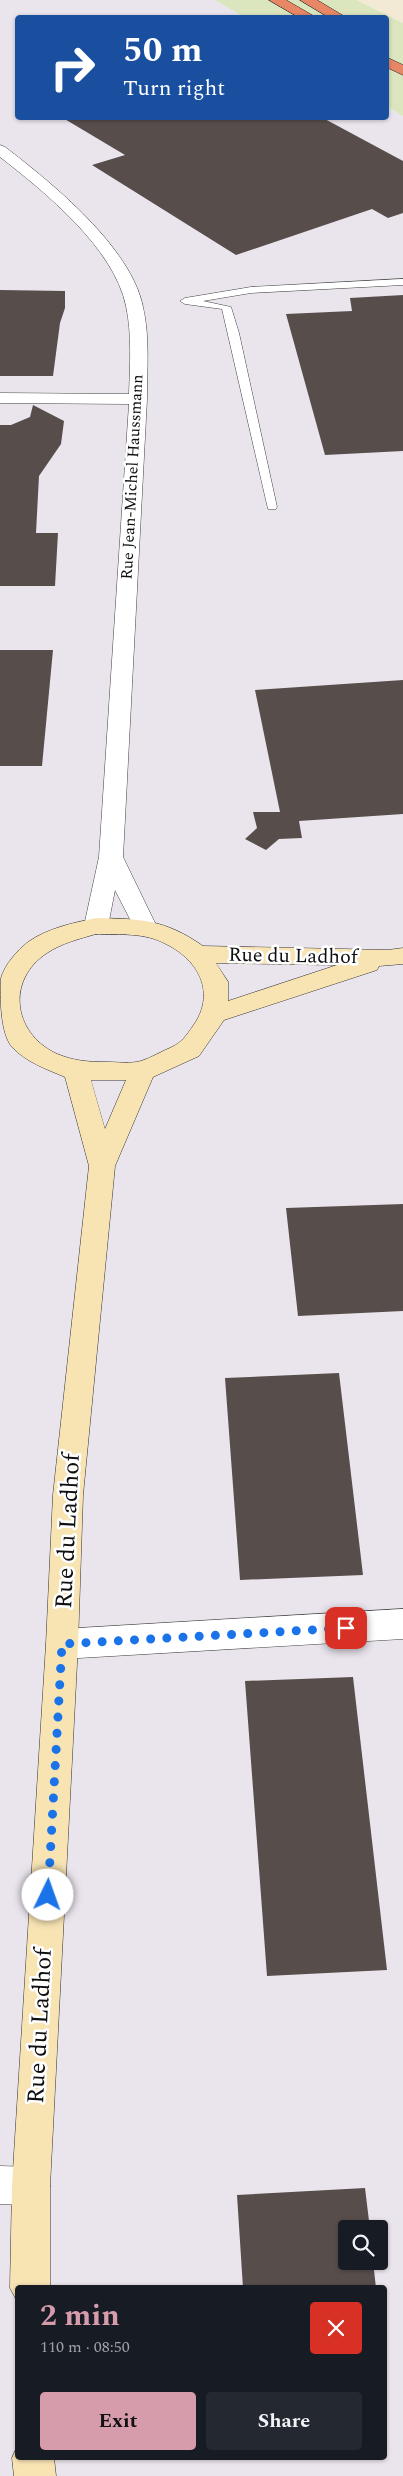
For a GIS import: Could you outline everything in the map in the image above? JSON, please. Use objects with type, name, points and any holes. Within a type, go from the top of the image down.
[{"type":"highway","points":[[276,0],[305,15]]},
{"type":"highway","points":[[307,0],[335,15]]},
{"type":"highway","points":[[389,63],[403,71]]},
{"type":"main road","points":[[96,926],[145,927],[175,938],[198,954],[216,982],[215,1014],[190,1049],[143,1070],[76,1071],[45,1059],[11,1040],[4,994],[17,968],[37,948],[64,934],[96,926]]},
{"type":"main road","name":"Rue du Ladhof","points":[[198,954],[395,957]]},
{"type":"main road","name":"Rue du Ladhof","points":[[215,1014],[395,957]]},
{"type":"main road","name":"Rue du Ladhof","points":[[30,2285],[16,2185],[62,1644],[68,1495],[102,1166],[143,1070]]},
{"type":"main road","name":"Rue du Ladhof","points":[[76,1071],[102,1166]]},
{"type":"main road","points":[[33,2460],[35,2476]]},
{"type":"street","name":"Rue Jean-Michel Haussmann","points":[[0,150],[41,183],[102,244],[114,261],[132,297],[138,352],[138,399],[112,857],[96,926]]},
{"type":"street","points":[[0,398],[138,399]]},
{"type":"street","name":"Rue Jean-Michel Haussmann","points":[[112,857],[145,927]]},
{"type":"street","points":[[62,1644],[403,1624]]},
{"type":"lane","points":[[272,507],[234,333],[226,308],[185,301],[251,290],[403,282]]},
{"type":"shaded area","points":[[0,0],[215,0],[240,15],[15,15],[15,120],[389,120],[389,108],[403,116],[403,2476],[0,2476]]},
{"type":"shaded area","points":[[357,0],[403,0],[403,23]]},
{"type":"green space","points":[[215,0],[357,0],[387,15],[240,15]]},
{"type":"green space","points":[[389,16],[403,23],[403,116],[389,108]]},
{"type":"building","points":[[66,120],[327,120],[403,161],[403,213],[388,218],[372,209],[236,255],[92,165],[125,155]]},
{"type":"building","points":[[0,290],[65,291],[65,308],[60,323],[53,376],[0,376]]},
{"type":"building","points":[[403,295],[403,451],[325,455],[286,314],[352,311],[350,298]]},
{"type":"building","points":[[33,405],[64,421],[61,444],[39,476],[36,533],[58,533],[55,586],[0,586],[0,425],[11,425],[30,417]]},
{"type":"building","points":[[0,650],[53,650],[42,766],[0,766]]},
{"type":"building","points":[[403,680],[403,814],[299,821],[302,838],[279,839],[266,850],[245,839],[257,828],[253,812],[280,812],[255,690]]},
{"type":"building","points":[[403,1204],[403,1311],[298,1316],[286,1208]]},
{"type":"building","points":[[339,1373],[363,1575],[240,1580],[225,1378]]},
{"type":"building","points":[[353,1677],[387,1970],[267,1976],[245,1681]]},
{"type":"building","points":[[365,2188],[369,2220],[338,2220],[338,2270],[374,2270],[376,2285],[243,2285],[237,2195]]},
{"type":"route","points":[[48,1895],[62,1644],[346,1628]]}]
